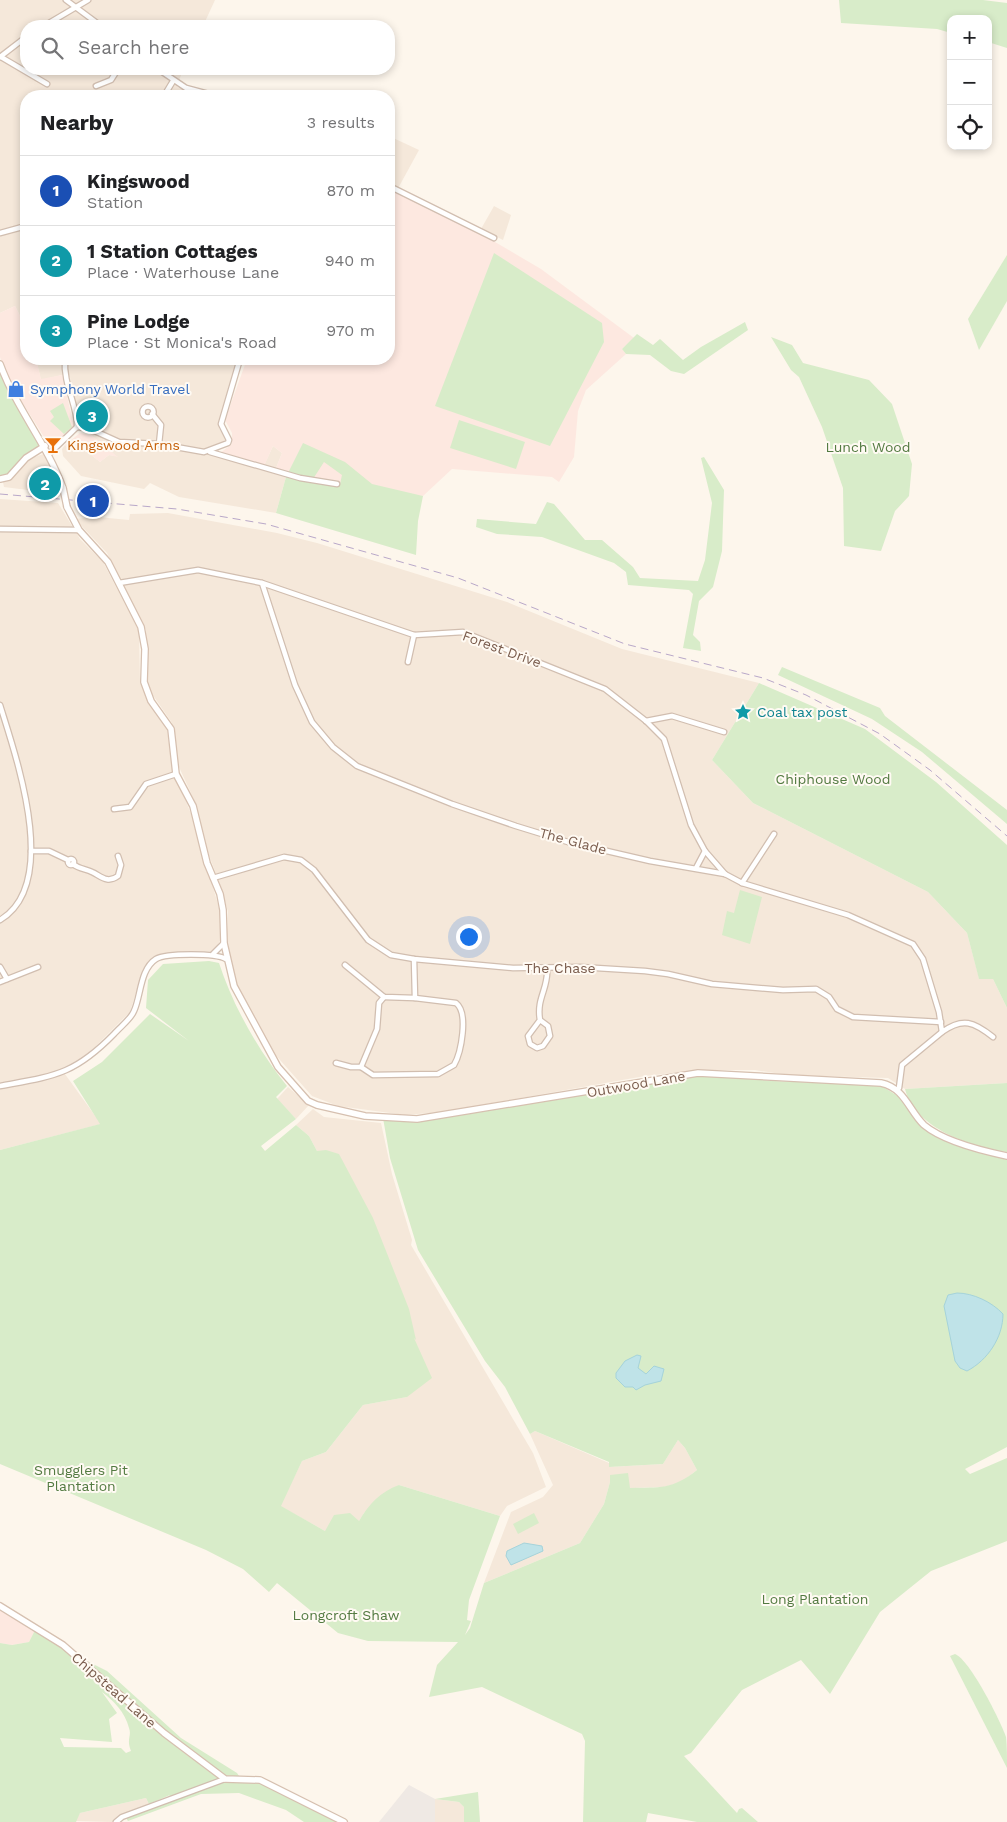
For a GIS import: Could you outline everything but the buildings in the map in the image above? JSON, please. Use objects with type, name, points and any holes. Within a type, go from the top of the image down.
[{"type":"main road","points":[[0,364],[7,382],[49,454],[63,488],[66,507],[79,530],[108,562],[144,637],[144,682],[152,700],[171,729],[176,774]]},
{"type":"main road","points":[[0,479],[9,477],[26,458],[45,446]]},
{"type":"main road","name":"Outwood Lane","points":[[176,774],[193,806],[200,840],[222,902],[226,959],[241,1001],[268,1052],[292,1084],[313,1104],[364,1116],[406,1120],[511,1105],[698,1073],[881,1083],[896,1090]]},
{"type":"main road","points":[[896,1090],[904,1096],[921,1122],[933,1131],[982,1150],[1007,1156]]},
{"type":"main road","name":"Chipstead Lane","points":[[0,1606],[63,1645],[164,1733],[225,1779]]},
{"type":"main road","points":[[225,1779],[260,1780],[344,1822]]},
{"type":"street","points":[[66,0],[92,20]]},
{"type":"street","points":[[54,20],[88,0]]},
{"type":"street","points":[[20,42],[0,57],[20,68]]},
{"type":"street","points":[[31,75],[47,84]]},
{"type":"street","points":[[96,86],[111,80],[114,75]]},
{"type":"street","points":[[166,75],[186,88],[194,90]]},
{"type":"street","points":[[168,90],[173,81]]},
{"type":"street","points":[[395,189],[494,238]]},
{"type":"street","points":[[0,233],[20,228]]},
{"type":"street","points":[[66,365],[68,393],[77,427]]},
{"type":"street","points":[[209,452],[228,443],[229,436],[221,424],[238,365]]},
{"type":"street","points":[[152,414],[161,425],[160,444]]},
{"type":"street","points":[[49,454],[77,427],[88,428],[119,442],[160,444],[209,452],[300,478],[337,484]]},
{"type":"street","points":[[0,528],[79,530]]},
{"type":"street","name":"Forest Drive","points":[[118,583],[198,570],[262,583],[414,635],[463,632],[483,638],[605,689],[646,721],[664,739],[691,825],[705,851],[725,874]]},
{"type":"street","name":"The Glade","points":[[262,583],[295,685],[312,722],[334,747],[358,766],[452,804],[568,842],[725,874],[742,883],[848,915],[913,944],[923,959],[941,1022],[942,1032]]},
{"type":"street","points":[[408,662],[414,635]]},
{"type":"street","points":[[0,705],[25,789],[31,826],[31,850],[23,892],[17,905],[0,920]]},
{"type":"street","points":[[646,721],[672,716],[724,732]]},
{"type":"street","points":[[114,809],[130,807],[146,784],[176,774]]},
{"type":"street","points":[[742,883],[774,834]]},
{"type":"street","points":[[31,850],[50,851],[68,860],[68,864],[73,864],[93,872],[103,879],[112,879],[118,876],[120,869],[118,856]]},
{"type":"street","points":[[696,868],[705,851]]},
{"type":"street","name":"The Chase","points":[[213,878],[284,858],[301,860],[314,870],[373,944],[391,955],[414,959],[513,968],[580,967],[644,971],[668,974],[712,984],[783,990],[816,990],[829,997],[837,1009],[853,1017],[941,1022]]},
{"type":"street","points":[[212,955],[224,943]]},
{"type":"street","points":[[0,1086],[61,1074],[92,1055],[134,1012],[147,971],[156,959],[170,956],[212,955],[226,959]]},
{"type":"street","points":[[414,959],[415,998]]},
{"type":"street","points":[[336,1063],[351,1067],[361,1067],[370,1074],[378,1075],[438,1074],[454,1065],[460,1053],[462,1037],[460,1006],[452,1002],[384,997],[345,965]]},
{"type":"street","points":[[0,967],[7,979]]},
{"type":"street","points":[[0,982],[38,967]]},
{"type":"street","points":[[540,1020],[548,1026],[550,1032],[545,1044],[537,1048],[530,1044],[528,1036],[540,1020],[538,1001],[546,985],[547,968]]},
{"type":"street","points":[[361,1067],[377,1029],[379,1003],[384,997]]},
{"type":"street","points":[[896,1090],[899,1088],[902,1065],[952,1025],[965,1023],[976,1025],[993,1037]]},
{"type":"street","points":[[116,1822],[122,1817],[225,1779]]},
{"type":"shaded area","points":[[0,0],[215,0],[206,20],[20,20],[20,75],[181,75],[177,87],[186,90],[20,90],[20,316],[15,306],[0,313]]},
{"type":"shaded area","points":[[395,139],[419,150],[395,192]]},
{"type":"shaded area","points":[[395,192],[478,232],[541,269],[634,338],[622,349],[626,354],[586,390],[578,411],[574,457],[559,482],[552,477],[452,469],[423,496],[339,488],[286,477],[276,468],[282,453],[273,446],[264,466],[220,453],[232,444],[232,433],[225,420],[245,365],[395,365]]},
{"type":"shaded area","points":[[494,206],[511,215],[503,240],[481,229]]},
{"type":"shaded area","points":[[15,306],[20,316],[20,365],[38,365],[41,379],[62,375],[74,426],[51,448],[7,378],[0,357],[0,313]]},
{"type":"shaded area","points":[[37,365],[235,365],[219,428],[226,438],[216,456],[262,470],[273,446],[282,453],[276,468],[286,477],[276,513],[179,497],[150,483],[144,489],[81,476],[63,456],[62,449],[65,445],[68,448],[74,446],[84,449],[100,462],[109,455],[116,456],[91,435],[80,418],[73,399],[70,377],[62,375],[41,380]]},
{"type":"shaded area","points":[[80,433],[91,435],[118,457],[109,455],[100,462],[84,449],[74,446],[68,448],[65,445]]},
{"type":"shaded area","points":[[43,454],[55,473],[59,494],[4,487],[3,482],[16,475],[30,459]]},
{"type":"shaded area","points":[[0,499],[58,503],[80,539],[103,562],[139,631],[140,682],[148,700],[167,729],[172,766],[193,819],[222,918],[220,941],[213,952],[166,953],[153,957],[144,967],[130,1012],[88,1054],[62,1070],[101,1124],[0,1150]]},
{"type":"shaded area","points":[[168,513],[277,533],[317,543],[507,602],[622,649],[759,683],[712,760],[753,803],[928,892],[967,933],[979,978],[993,979],[1007,1008],[1007,1083],[905,1089],[888,1078],[787,1075],[755,1070],[701,1070],[645,1076],[442,1112],[405,1115],[338,1106],[312,1096],[272,1051],[240,994],[231,964],[227,934],[228,912],[204,842],[196,804],[179,767],[172,723],[148,688],[146,630],[107,553],[75,519],[98,517],[129,520],[130,514]]},
{"type":"shaded area","points":[[288,1087],[309,1105],[296,1119],[277,1099]]},
{"type":"shaded area","points":[[313,1109],[324,1117],[381,1123],[392,1174],[412,1240],[411,1245],[533,1453],[546,1487],[507,1506],[500,1516],[399,1485],[364,1513],[359,1521],[325,1531],[280,1506],[302,1461],[326,1452],[363,1405],[407,1397],[317,1151],[309,1136],[296,1125]]},
{"type":"shaded area","points":[[535,1431],[609,1463],[609,1467],[663,1464],[678,1440],[685,1448],[697,1470],[680,1483],[664,1487],[630,1488],[610,1475],[604,1504],[580,1543],[484,1583],[511,1512],[543,1497],[553,1485],[530,1434]]},
{"type":"shaded area","points":[[0,1607],[35,1630],[29,1642],[12,1645],[0,1643]]},
{"type":"shaded area","points":[[409,1785],[435,1799],[435,1822],[379,1822]]},
{"type":"shaded area","points":[[146,1798],[149,1804],[123,1814],[112,1822],[75,1821],[80,1813]]},
{"type":"shaded area","points":[[435,1799],[459,1802],[464,1807],[464,1822],[435,1822]]},
{"type":"green space","points":[[839,0],[983,0],[1007,3],[1007,48],[992,43],[992,15],[947,15],[947,32],[937,29],[841,23]]},
{"type":"green space","points":[[494,253],[602,323],[604,342],[550,446],[435,406]]},
{"type":"green space","points":[[1007,255],[1007,301],[979,350],[968,319]]},
{"type":"green space","points":[[745,322],[748,330],[684,374],[671,371],[650,355],[626,354],[622,349],[637,334],[653,345],[660,339],[683,360],[701,347]]},
{"type":"green space","name":"Lunch Wood","points":[[771,337],[792,345],[803,363],[869,380],[892,404],[912,464],[909,496],[895,511],[881,551],[844,546],[843,488],[822,427],[799,377],[791,370]]},
{"type":"green space","points":[[0,364],[45,446],[0,479]]},
{"type":"green space","points":[[63,403],[72,427],[64,434],[50,421],[54,417],[50,411]]},
{"type":"green space","points":[[459,420],[525,442],[516,469],[450,448]]},
{"type":"green space","points":[[303,443],[345,462],[372,484],[423,496],[418,521],[416,555],[276,513],[286,477]],"holes":[[[324,462],[342,475],[340,484],[336,487],[311,482]]]},
{"type":"green space","points":[[704,457],[724,490],[722,551],[713,587],[699,601],[693,635],[700,642],[701,651],[683,648],[693,594],[689,590],[628,585],[626,572],[614,563],[542,537],[497,534],[476,527],[477,519],[536,524],[547,502],[554,504],[585,540],[602,540],[633,567],[640,578],[698,581],[705,560],[712,503],[701,458]]},
{"type":"green space","points":[[782,667],[880,708],[885,716],[1007,810],[1007,824],[922,752],[872,719],[778,675]]},
{"type":"green space","name":"Chiphouse Wood","points":[[759,683],[865,729],[936,782],[1007,845],[1007,1008],[993,979],[979,979],[967,933],[928,892],[753,803],[712,760]]},
{"type":"green space","points":[[740,890],[762,897],[750,944],[722,935],[727,911],[734,913]]},
{"type":"green space","points":[[209,961],[219,963],[231,995],[247,1027],[266,1058],[287,1086],[276,1097],[296,1119],[261,1146],[265,1151],[296,1125],[309,1136],[317,1151],[326,1150],[339,1154],[373,1218],[409,1309],[416,1340],[414,1338],[432,1378],[407,1397],[363,1405],[326,1452],[302,1461],[281,1506],[325,1531],[334,1515],[350,1513],[359,1521],[376,1499],[386,1491],[399,1485],[500,1516],[469,1600],[467,1620],[471,1621],[465,1635],[470,1628],[484,1583],[580,1543],[604,1504],[610,1475],[628,1473],[630,1488],[658,1487],[680,1481],[697,1470],[685,1448],[678,1440],[663,1464],[609,1467],[609,1462],[535,1431],[530,1434],[505,1387],[485,1361],[418,1250],[390,1158],[383,1118],[406,1120],[698,1073],[772,1081],[880,1085],[901,1098],[916,1119],[966,1148],[1007,1160],[1007,1447],[965,1469],[970,1474],[1007,1458],[1007,1541],[931,1571],[880,1612],[830,1694],[801,1660],[742,1690],[691,1753],[684,1756],[737,1813],[742,1808],[758,1822],[697,1822],[648,1813],[646,1822],[583,1822],[585,1741],[582,1734],[482,1687],[429,1697],[437,1665],[458,1642],[368,1641],[338,1633],[277,1583],[269,1592],[243,1569],[206,1550],[0,1464],[0,1150],[100,1124],[73,1081],[102,1062],[150,1014],[189,1041],[146,1008],[148,980],[163,964]]},
{"type":"green space","points":[[1007,1083],[1007,1152],[978,1146],[947,1134],[932,1125],[920,1115],[911,1103],[905,1089]]},
{"type":"green space","points":[[534,1513],[539,1523],[518,1534],[513,1524]]},
{"type":"green space","points":[[35,1630],[65,1650],[107,1671],[181,1738],[237,1773],[243,1782],[260,1783],[337,1822],[304,1822],[286,1810],[239,1793],[201,1794],[128,1821],[126,1818],[160,1805],[170,1795],[149,1804],[146,1798],[80,1813],[76,1822],[0,1822],[0,1643],[12,1645],[29,1642]],"holes":[[[102,1692],[115,1703],[125,1717],[130,1731],[129,1743],[131,1751],[126,1753],[121,1748],[64,1747],[60,1738],[112,1742],[109,1719],[117,1713]],[[179,1749],[225,1775],[218,1778]]]},
{"type":"green space","points":[[955,1654],[976,1678],[1003,1729],[1006,1737],[1007,1768],[950,1656]]},
{"type":"green space","points":[[478,1792],[480,1822],[464,1822],[464,1807],[459,1802],[435,1799]]},
{"type":"water","points":[[957,1293],[982,1299],[1003,1314],[1000,1331],[993,1347],[981,1361],[967,1371],[960,1368],[955,1361],[944,1306],[948,1295]]},
{"type":"water","points":[[637,1355],[641,1356],[638,1368],[646,1374],[654,1366],[664,1369],[661,1381],[645,1385],[636,1390],[633,1387],[625,1387],[616,1378],[616,1373],[625,1361]]},
{"type":"water","points":[[524,1543],[542,1546],[543,1551],[511,1565],[506,1556],[507,1551]]},
{"type":"railway","points":[[0,494],[177,509],[266,524],[458,578],[625,644],[763,678],[806,695],[880,734],[930,770],[1007,836]]},
{"type":"place","name":"Symphony World Travel","points":[[16,389]]},
{"type":"place","name":"Pine Lodge","points":[[92,416]]},
{"type":"place","name":"Kingswood Arms","points":[[53,445]]},
{"type":"place","name":"1 Station Cottages","points":[[45,484]]},
{"type":"place","name":"Kingswood","points":[[93,501]]},
{"type":"place","name":"Coal tax post","points":[[743,712]]},
{"type":"park label","name":"Smugglers Pit Plantation","points":[[81,1478]]},
{"type":"park label","name":"Long Plantation","points":[[815,1599]]},
{"type":"park label","name":"Longcroft Shaw","points":[[346,1615]]}]
